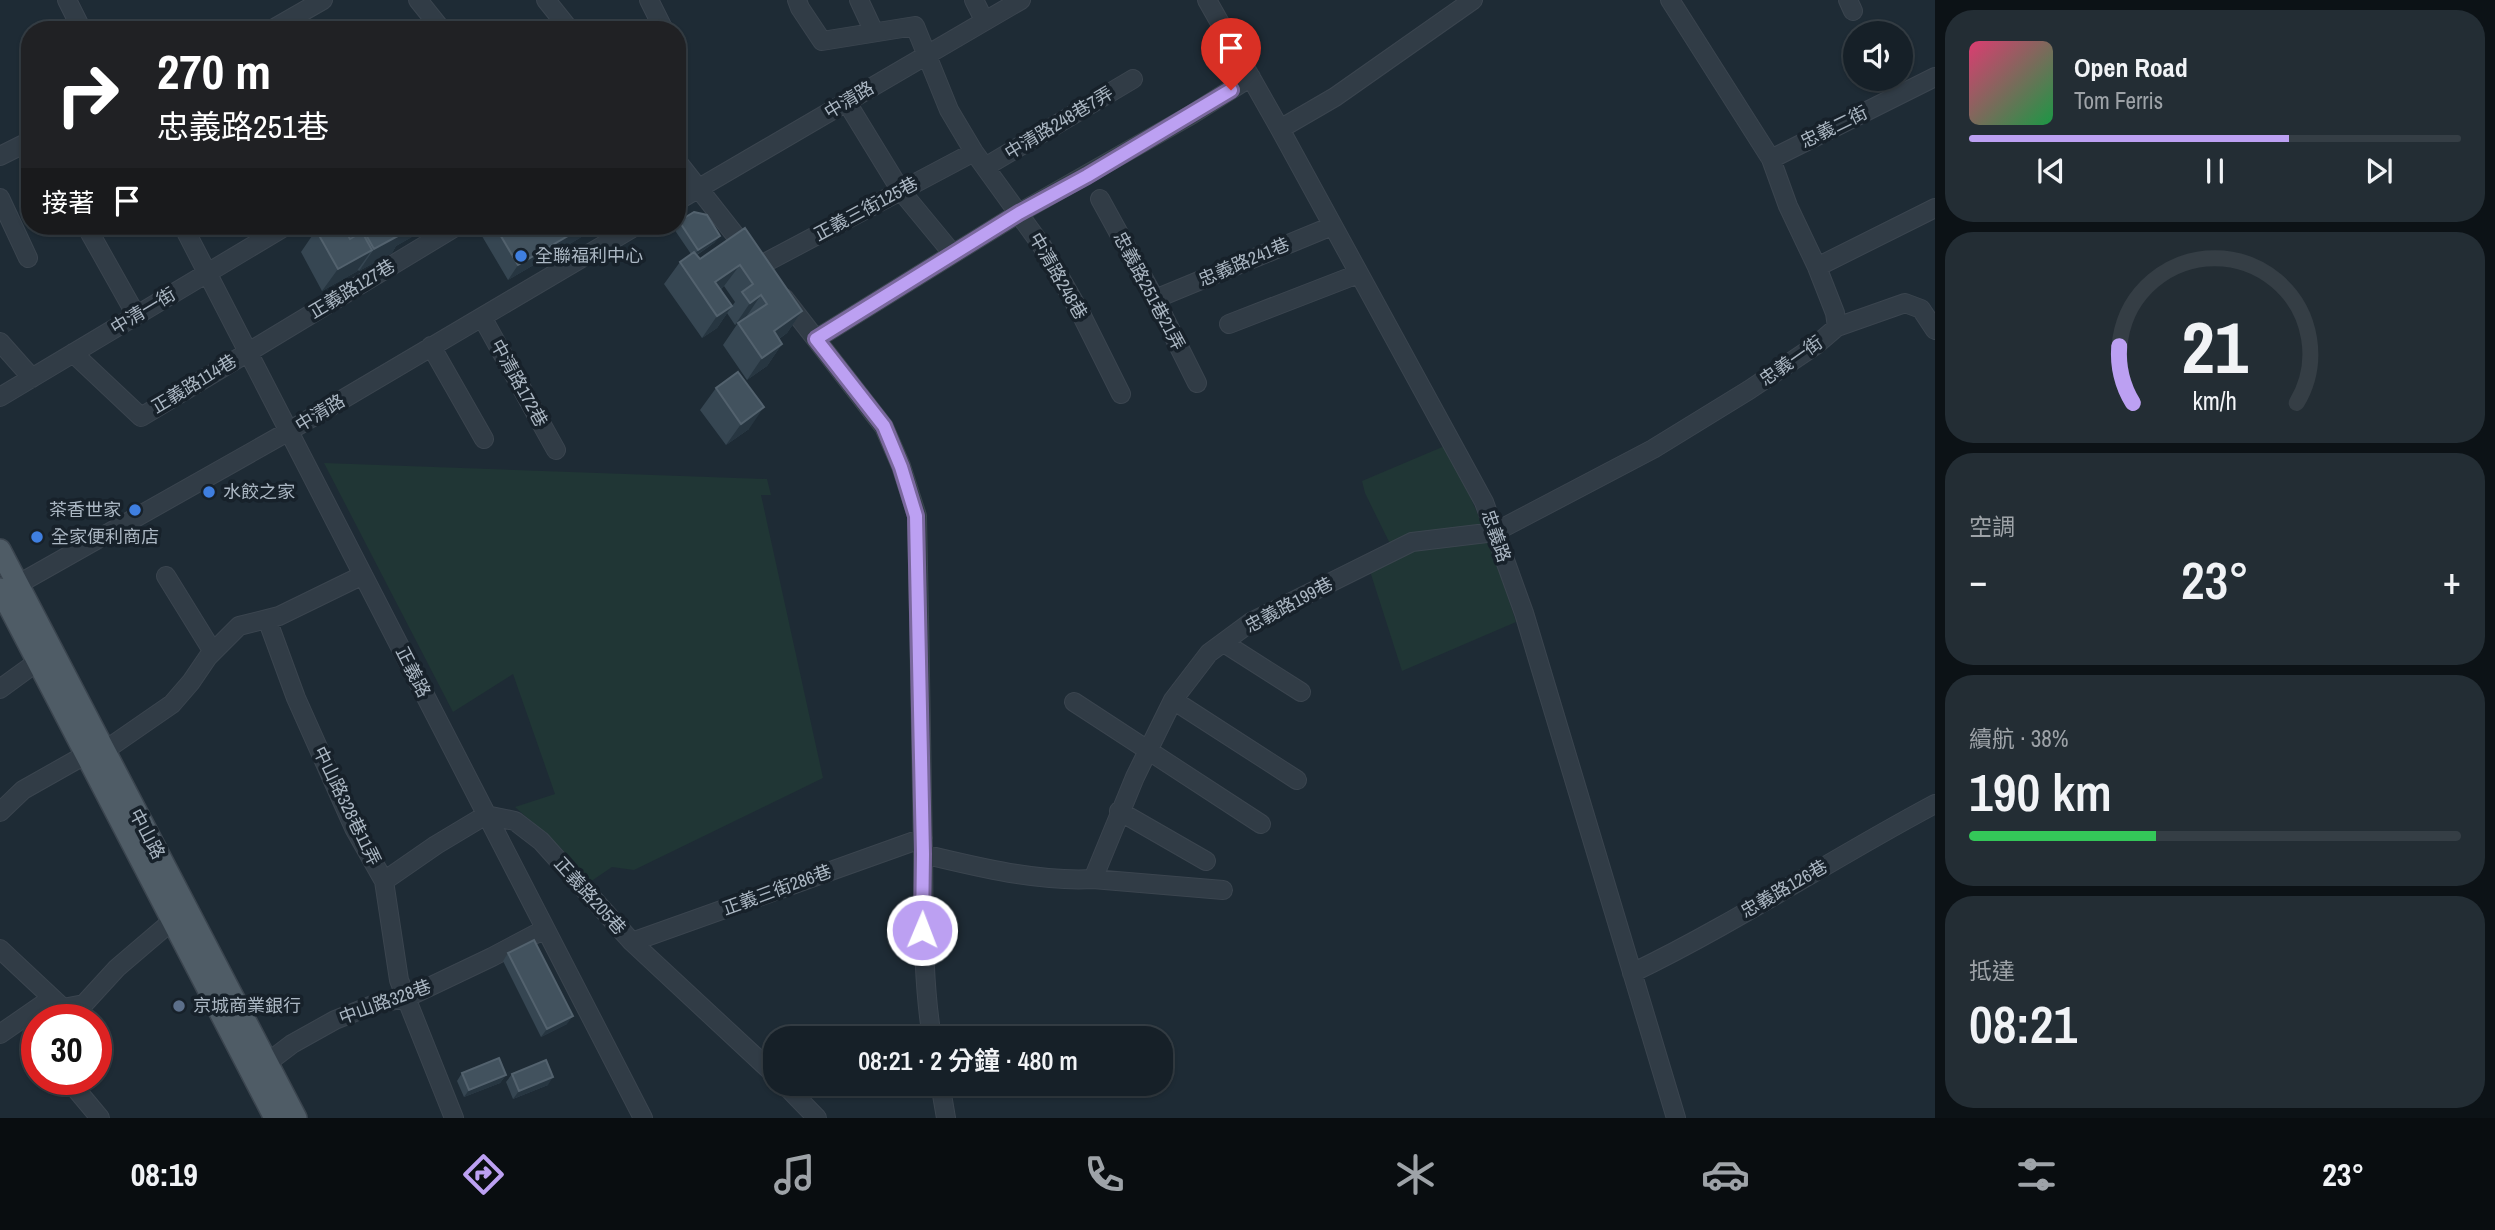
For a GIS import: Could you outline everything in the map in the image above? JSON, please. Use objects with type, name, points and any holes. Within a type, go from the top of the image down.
[{"type":"main road","name":"中山路","points":[[0,550],[5,590],[37,662],[94,753],[173,921],[275,1118]]},
{"type":"main road","name":"中山路","points":[[5,590],[296,1118]]},
{"type":"street","points":[[66,0],[77,21]]},
{"type":"street","points":[[287,21],[323,0]]},
{"type":"street","points":[[418,0],[435,21]]},
{"type":"street","points":[[546,0],[563,21]]},
{"type":"street","points":[[649,0],[660,21]]},
{"type":"street","points":[[797,0],[822,41],[874,33],[859,0]]},
{"type":"street","points":[[974,0],[984,20]]},
{"type":"street","name":"中清路","points":[[686,196],[1021,0]]},
{"type":"street","name":"忠義路","points":[[1206,0],[1485,502],[1524,612],[1676,1118]]},
{"type":"street","points":[[1280,129],[1335,97],[1473,0]]},
{"type":"street","name":"忠義一街","points":[[1495,532],[1653,449],[1760,383],[1816,345],[1837,327],[1835,313],[1817,267],[1788,206],[1771,159],[1670,0]]},
{"type":"street","name":"中清路248巷","points":[[874,33],[915,26],[949,110],[974,152],[1042,246],[1081,314],[1121,394]]},
{"type":"street","points":[[816,339],[1019,213],[1191,115],[1251,77]]},
{"type":"street","name":"忠義二街","points":[[1771,159],[1935,77]]},
{"type":"street","name":"中清路248巷7弄","points":[[985,167],[1133,79]]},
{"type":"street","points":[[846,101],[901,191],[953,254]]},
{"type":"street","points":[[0,156],[21,146]]},
{"type":"street","name":"正義三街125巷","points":[[767,276],[901,191],[974,152]]},
{"type":"street","points":[[686,172],[884,426],[901,467],[916,516],[923,846],[922,930],[930,1026]]},
{"type":"street","points":[[0,198],[28,258]]},
{"type":"street","name":"忠義路251巷21弄","points":[[1100,199],[1197,383]]},
{"type":"street","points":[[1817,267],[1935,208]]},
{"type":"street","name":"忠義路241巷","points":[[1155,299],[1332,226]]},
{"type":"street","points":[[91,235],[136,315]]},
{"type":"street","name":"正義路","points":[[188,235],[643,1118]]},
{"type":"street","name":"中清一街","points":[[0,397],[271,235]]},
{"type":"street","name":"正義路127巷","points":[[248,352],[442,235]]},
{"type":"street","name":"中清路","points":[[5,590],[289,431],[482,317],[605,235]]},
{"type":"street","points":[[1229,324],[1359,274]]},
{"type":"street","points":[[1837,327],[1905,303],[1921,309],[1935,330]]},
{"type":"street","name":"中清路172巷","points":[[482,317],[556,450]]},
{"type":"street","points":[[0,342],[32,378]]},
{"type":"street","points":[[432,346],[484,439]]},
{"type":"street","name":"正義路114巷","points":[[73,353],[141,417],[248,352]]},
{"type":"street","name":"忠義路199巷","points":[[1093,879],[1119,811],[1174,700],[1209,653],[1251,622],[1412,542],[1495,532]]},
{"type":"street","points":[[0,813],[23,790],[94,753],[172,704],[213,652],[239,626],[279,616],[363,575]]},
{"type":"street","points":[[166,576],[213,652]]},
{"type":"street","name":"中山路328巷11弄","points":[[267,619],[296,698],[354,828],[384,881],[399,980],[454,1118]]},
{"type":"street","points":[[1224,643],[1301,692]]},
{"type":"street","points":[[0,688],[37,662]]},
{"type":"street","points":[[1174,700],[1297,780]]},
{"type":"street","points":[[1074,702],[1261,824]]},
{"type":"street","name":"忠義路126巷","points":[[1632,973],[1688,946],[1935,804]]},
{"type":"street","points":[[1119,811],[1206,861]]},
{"type":"street","points":[[384,881],[486,815]]},
{"type":"street","name":"正義路205巷","points":[[486,815],[514,821],[541,841],[632,942],[763,1064]]},
{"type":"street","points":[[923,846],[983,868],[1076,880],[1093,879],[1223,890]]},
{"type":"street","name":"正義三街286巷","points":[[632,942],[923,846]]},
{"type":"street","points":[[84,1004],[117,968],[173,921]]},
{"type":"street","name":"中山路328巷","points":[[267,1063],[292,1044],[335,1020],[375,1004],[406,998],[545,929]]},
{"type":"street","points":[[0,949],[57,1004]]},
{"type":"street","points":[[0,1034],[21,1026]]},
{"type":"street","points":[[81,1095],[100,1118]]},
{"type":"street","points":[[796,1096],[814,1114]]},
{"type":"street","points":[[942,1096],[946,1118]]},
{"type":"street","points":[[794,1118],[814,1114]]},
{"type":"green space","points":[[1447,445],[1487,535],[1516,622],[1402,671],[1369,568],[1395,554],[1365,493],[1362,481]]},
{"type":"green space","points":[[324,463],[767,479],[771,495],[761,495],[823,778],[634,870],[612,867],[590,882],[561,848],[515,807],[555,794],[513,674],[453,712]]},
{"type":"building","points":[[694,212],[707,215],[720,236],[698,250],[686,232],[686,217]]},
{"type":"building","points":[[745,228],[802,311],[774,331],[782,344],[762,358],[738,323],[767,304],[761,295],[750,303],[742,292],[753,284],[740,265],[715,282],[732,306],[717,316],[680,262],[694,252],[700,259]]},
{"type":"building","points":[[319,235],[348,235],[350,239],[364,235],[372,250],[338,269]]},
{"type":"building","points":[[366,235],[400,235],[374,249]]},
{"type":"building","points":[[500,235],[570,235],[518,265]]},
{"type":"building","points":[[738,372],[764,407],[741,424],[716,388]]},
{"type":"building","points":[[534,940],[573,1016],[547,1029],[508,953]]},
{"type":"building","points":[[499,1058],[506,1075],[469,1090],[462,1073]]},
{"type":"building","points":[[546,1060],[553,1077],[519,1091],[512,1074]]},
{"type":"place","name":"全聯福利中心","points":[[521,256]]},
{"type":"place","name":"水餃之家","points":[[209,492]]},
{"type":"place","name":"茶香世家","points":[[135,510]]},
{"type":"place","name":"全家便利商店","points":[[37,537]]},
{"type":"place","name":"京城商業銀行","points":[[179,1006]]},
{"type":"route","points":[[922,930],[923,854],[916,516],[901,467],[884,426],[816,339],[1019,213],[1087,176],[1231,90]]}]
